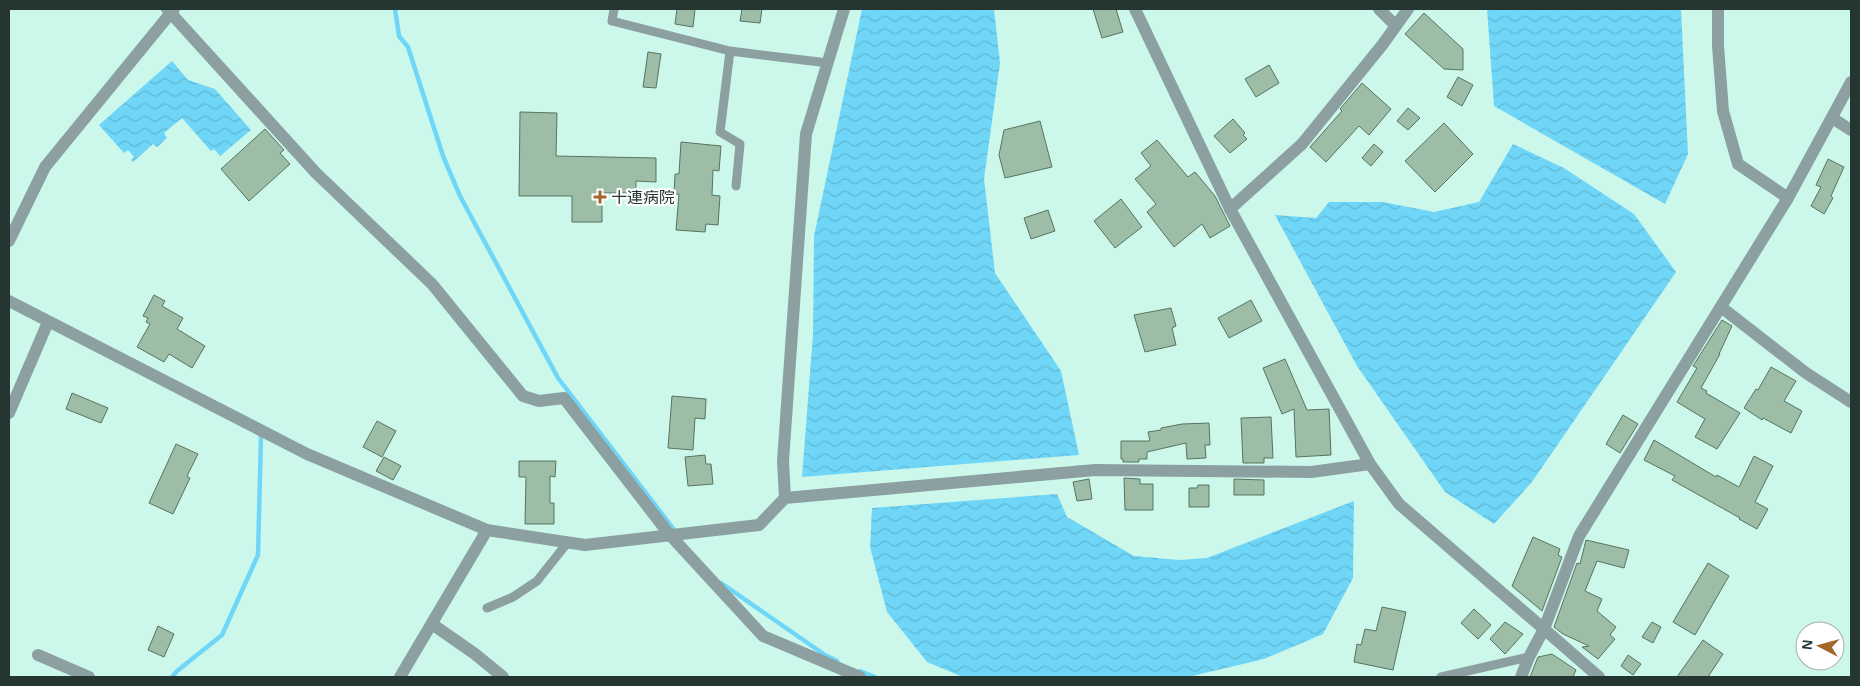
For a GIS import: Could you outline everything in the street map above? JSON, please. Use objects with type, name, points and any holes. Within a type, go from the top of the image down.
[{"type":"street","points":[[785,498],[783,461],[806,134],[844,9]]},
{"type":"street","points":[[1135,9],[1230,209],[1370,464],[1399,504],[1599,677]]},
{"type":"street","points":[[1379,9],[1396,26]]},
{"type":"street","points":[[1230,209],[1302,144],[1408,9]]},
{"type":"street","points":[[1718,9],[1718,46],[1723,112],[1738,164],[1788,198]]},
{"type":"street","points":[[9,241],[45,167],[170,10],[316,173],[432,284],[522,396],[539,401],[564,398],[669,534],[763,636],[860,677]]},
{"type":"street","points":[[1521,677],[1544,629],[1579,536],[1788,198],[1851,82]]},
{"type":"street","points":[[1832,118],[1851,130]]},
{"type":"street","points":[[9,301],[307,454],[487,530],[585,545],[759,525],[785,498],[1095,470],[1311,472],[1370,464]]},
{"type":"street","points":[[1721,307],[1806,373],[1851,402]]},
{"type":"street","points":[[9,413],[48,322]]},
{"type":"street","points":[[400,677],[487,530]]},
{"type":"street","points":[[432,624],[475,654],[503,677]]},
{"type":"street","points":[[38,655],[89,677]]},
{"type":"lane","points":[[614,9],[612,21],[730,51],[828,63]]},
{"type":"lane","points":[[730,51],[720,132],[740,144],[736,186]]},
{"type":"lane","points":[[487,608],[513,597],[537,580],[568,542]]},
{"type":"lane","points":[[1441,677],[1529,657]]},
{"type":"water","points":[[862,9],[994,9],[1000,63],[984,179],[995,273],[1061,371],[1079,455],[802,477],[813,334],[814,236]]},
{"type":"water","points":[[1487,9],[1681,9],[1688,154],[1665,204],[1494,106]]},
{"type":"water","points":[[172,61],[188,80],[215,89],[251,130],[220,156],[214,149],[211,151],[182,118],[164,133],[167,138],[157,147],[153,144],[133,162],[131,160],[134,157],[128,150],[124,153],[99,125]]},
{"type":"water","points":[[1513,144],[1564,168],[1634,214],[1676,272],[1532,482],[1494,524],[1445,492],[1357,366],[1275,215],[1316,218],[1329,202],[1383,202],[1434,212],[1479,202]]},
{"type":"water","points":[[1057,494],[1067,517],[1134,556],[1179,560],[1207,558],[1354,501],[1353,578],[1323,634],[1264,659],[1188,677],[963,677],[927,662],[887,612],[870,547],[872,508]]},
{"type":"building","points":[[677,9],[695,9],[693,27],[675,24]]},
{"type":"building","points":[[742,9],[762,9],[760,23],[740,21]]},
{"type":"building","points":[[1093,9],[1116,9],[1123,32],[1102,38]]},
{"type":"building","points":[[1424,13],[1463,49],[1463,70],[1444,69],[1405,34]]},
{"type":"building","points":[[648,52],[661,54],[656,88],[643,87]]},
{"type":"building","points":[[1269,65],[1279,83],[1256,97],[1245,79]]},
{"type":"building","points":[[1458,77],[1473,85],[1462,106],[1447,97]]},
{"type":"building","points":[[1362,83],[1391,109],[1369,135],[1359,126],[1326,162],[1310,147],[1342,111],[1340,109]]},
{"type":"building","points":[[1408,108],[1420,118],[1408,130],[1397,121]]},
{"type":"building","points":[[520,112],[557,113],[556,156],[656,158],[656,182],[636,181],[636,193],[602,193],[602,222],[572,222],[572,196],[519,196]]},
{"type":"building","points":[[1233,119],[1245,133],[1243,135],[1247,139],[1230,153],[1214,136]]},
{"type":"building","points":[[1040,121],[1052,167],[1005,178],[999,155],[1004,130]]},
{"type":"building","points":[[1444,123],[1473,154],[1435,192],[1405,161]]},
{"type":"building","points":[[265,129],[284,150],[280,153],[290,164],[249,201],[221,169]]},
{"type":"building","points":[[1157,140],[1188,177],[1195,172],[1215,196],[1230,226],[1210,238],[1202,224],[1174,247],[1147,212],[1156,204],[1135,179],[1151,166],[1141,153]]},
{"type":"building","points":[[681,142],[721,146],[719,171],[713,170],[712,195],[720,196],[718,225],[706,224],[705,232],[676,230],[679,194],[674,194],[675,174],[679,174]]},
{"type":"building","points":[[1374,144],[1383,152],[1371,166],[1362,158]]},
{"type":"building","points":[[1828,159],[1844,167],[1831,196],[1833,198],[1824,214],[1811,206],[1821,187],[1816,185]]},
{"type":"building","points":[[1121,199],[1142,227],[1115,248],[1094,221]]},
{"type":"building","points":[[1048,210],[1055,231],[1031,239],[1024,218]]},
{"type":"building","points":[[154,295],[165,301],[162,306],[183,318],[177,329],[205,346],[192,368],[169,354],[164,362],[137,347],[150,324],[146,322],[148,318],[143,316]]},
{"type":"building","points":[[1251,300],[1262,321],[1229,338],[1218,318]]},
{"type":"building","points":[[1171,308],[1176,326],[1172,328],[1176,345],[1145,352],[1134,315]]},
{"type":"building","points":[[1722,320],[1732,326],[1720,354],[1701,388],[1707,391],[1706,393],[1740,413],[1717,449],[1695,437],[1705,419],[1677,402],[1697,368],[1693,366]]},
{"type":"building","points":[[1285,359],[1307,410],[1329,409],[1331,455],[1296,457],[1294,409],[1282,414],[1263,368]]},
{"type":"building","points":[[1771,367],[1796,381],[1784,401],[1802,411],[1791,433],[1763,418],[1762,420],[1744,408],[1756,389],[1758,390]]},
{"type":"building","points":[[72,393],[108,408],[101,423],[66,409]]},
{"type":"building","points":[[672,396],[706,399],[705,419],[695,418],[693,450],[668,448]]},
{"type":"building","points":[[1623,415],[1638,424],[1620,453],[1606,444]]},
{"type":"building","points":[[1271,417],[1273,458],[1264,458],[1264,463],[1243,463],[1241,418]]},
{"type":"building","points":[[377,421],[396,431],[382,457],[363,447]]},
{"type":"building","points":[[1209,423],[1210,445],[1205,445],[1206,458],[1187,459],[1186,443],[1147,452],[1147,459],[1139,459],[1139,462],[1123,462],[1123,459],[1121,459],[1121,441],[1150,441],[1148,432],[1161,430],[1161,428],[1182,424]]},
{"type":"building","points":[[1654,440],[1716,477],[1717,475],[1739,487],[1754,456],[1773,466],[1755,502],[1768,509],[1757,529],[1672,480],[1675,476],[1644,460]]},
{"type":"building","points":[[176,444],[198,454],[187,476],[190,478],[173,514],[149,503]]},
{"type":"building","points":[[705,455],[706,464],[711,464],[713,484],[688,486],[685,457]]},
{"type":"building","points":[[384,457],[401,466],[393,480],[376,471]]},
{"type":"building","points":[[519,461],[556,461],[555,477],[550,476],[550,503],[554,503],[554,524],[525,524],[526,477],[519,477]]},
{"type":"building","points":[[1124,478],[1140,479],[1140,484],[1153,484],[1153,510],[1125,510]]},
{"type":"building","points":[[1089,479],[1092,499],[1077,501],[1073,482]]},
{"type":"building","points":[[1234,479],[1264,480],[1264,495],[1234,495]]},
{"type":"building","points":[[1198,485],[1209,485],[1209,507],[1189,507],[1189,488],[1197,488]]},
{"type":"building","points":[[1533,537],[1560,549],[1558,555],[1562,557],[1542,611],[1512,586]]},
{"type":"building","points":[[1586,540],[1629,550],[1624,568],[1597,561],[1585,591],[1602,599],[1597,611],[1616,627],[1610,635],[1615,639],[1598,659],[1582,647],[1589,646],[1563,634],[1554,627],[1577,563],[1580,564]]},
{"type":"building","points":[[1708,563],[1729,576],[1695,635],[1673,622]]},
{"type":"building","points":[[1382,607],[1406,612],[1393,670],[1354,662],[1357,644],[1361,645],[1365,629],[1376,631]]},
{"type":"building","points":[[1474,609],[1491,625],[1478,639],[1461,623]]},
{"type":"building","points":[[1505,622],[1523,634],[1505,654],[1490,639]]},
{"type":"building","points":[[1652,622],[1661,627],[1653,643],[1642,637]]},
{"type":"building","points":[[158,626],[174,634],[164,657],[148,650]]},
{"type":"building","points":[[1703,640],[1723,654],[1708,677],[1677,677]]},
{"type":"building","points":[[1552,654],[1576,670],[1573,677],[1530,677],[1538,657]]},
{"type":"building","points":[[1628,655],[1641,664],[1633,675],[1621,666]]},
{"type":"waterway","points":[[395,9],[399,36],[408,47],[443,156],[460,196],[558,378],[675,531]]},
{"type":"waterway","points":[[172,677],[222,635],[258,555],[261,436]]},
{"type":"waterway","points":[[721,583],[825,655],[837,661]]},
{"type":"waterway","points":[[860,671],[875,677]]},
{"type":"place","name":"十連病院","points":[[600,197]]}]
